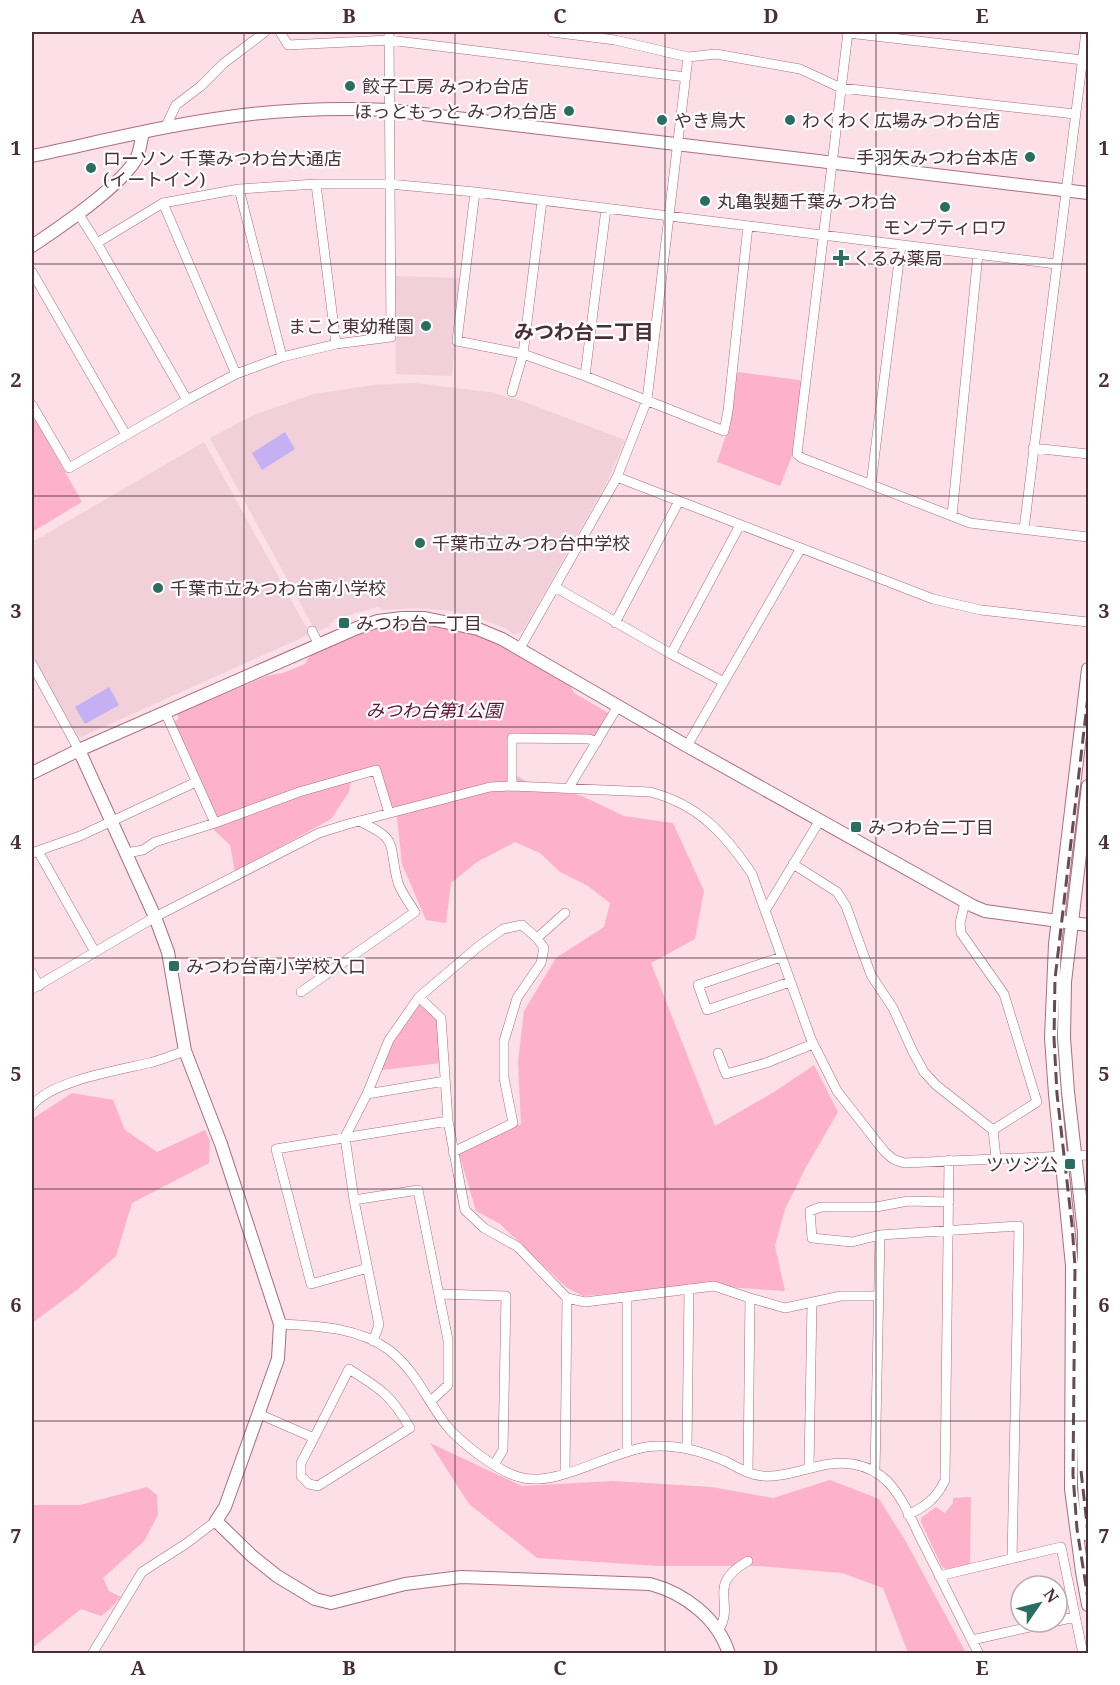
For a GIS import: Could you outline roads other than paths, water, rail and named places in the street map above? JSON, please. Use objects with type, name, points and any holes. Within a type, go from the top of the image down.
[{"type":"street","points":[[165,128],[176,105],[201,86],[224,63],[265,32]]},
{"type":"street","points":[[280,32],[288,45],[389,36],[686,77]]},
{"type":"street","points":[[552,32],[615,40],[688,57],[716,54],[800,69],[841,88],[1076,114]]},
{"type":"street","points":[[1083,60],[848,32],[796,454],[970,523],[1089,537]]},
{"type":"street","points":[[1024,529],[1086,32]]},
{"type":"street","points":[[32,405],[34,416],[69,468],[236,374],[282,357],[336,344],[391,337],[389,36]]},
{"type":"street","points":[[520,648],[617,477],[647,400],[688,57]]},
{"type":"street","points":[[32,156],[143,132],[251,114],[338,108],[389,110],[1089,193]]},
{"type":"street","points":[[32,246],[62,226],[126,172],[136,158],[143,132]]},
{"type":"street","points":[[316,184],[336,344]]},
{"type":"street","points":[[98,243],[163,203],[239,189],[316,184],[389,184],[475,192],[1056,264]]},
{"type":"street","points":[[239,189],[282,357]]},
{"type":"street","points":[[475,192],[457,340],[524,354],[724,431],[748,226]]},
{"type":"street","points":[[512,392],[524,354],[542,201]]},
{"type":"street","points":[[163,203],[236,374]]},
{"type":"street","points":[[585,376],[606,209]]},
{"type":"street","points":[[78,213],[98,243],[187,400]]},
{"type":"street","points":[[871,484],[901,245]]},
{"type":"street","points":[[952,516],[978,254]]},
{"type":"street","points":[[32,272],[126,435]]},
{"type":"street","points":[[1033,448],[1089,454]]},
{"type":"street","points":[[617,477],[933,599],[958,606],[1089,622]]},
{"type":"street","points":[[615,623],[679,501]]},
{"type":"street","points":[[671,654],[740,525]]},
{"type":"street","points":[[687,746],[801,548]]},
{"type":"street","points":[[555,587],[615,623],[724,682]]},
{"type":"street","points":[[32,773],[165,712],[378,621],[424,618],[478,629],[520,648],[687,746],[965,902],[985,911],[1089,925]]},
{"type":"street","points":[[312,632],[319,645]]},
{"type":"street","points":[[32,664],[35,677],[79,750],[155,917],[171,966],[185,1051],[221,1144],[280,1324],[278,1359],[225,1507],[216,1521],[142,1572],[92,1653]]},
{"type":"street","points":[[1089,669],[1058,921],[1051,1038],[1072,1266],[1071,1489],[1080,1561],[1089,1605]]},
{"type":"street","points":[[568,789],[618,706]]},
{"type":"street","points":[[165,712],[215,823]]},
{"type":"street","points":[[512,786],[512,738],[590,739],[597,742]]},
{"type":"street","points":[[126,853],[143,850],[155,842],[299,792],[376,770],[389,813]]},
{"type":"street","points":[[95,952],[35,852],[80,836],[196,782]]},
{"type":"street","points":[[32,973],[35,987],[155,917],[319,833],[359,820],[469,791],[512,786],[650,792],[669,796],[703,816],[735,850],[752,874],[813,1044],[837,1091],[893,1159],[904,1163],[1082,1155]]},
{"type":"street","points":[[1089,786],[1065,982],[1064,1037],[1068,1092],[1082,1155],[1086,1470],[1089,1535]]},
{"type":"street","points":[[301,992],[415,912],[397,881],[392,845],[383,832],[359,820]]},
{"type":"street","points":[[765,910],[820,820]]},
{"type":"street","points":[[793,864],[837,892],[846,906],[871,975],[893,1008],[912,1053],[936,1085],[993,1130],[996,1158]]},
{"type":"street","points":[[965,902],[960,923],[961,933],[1004,994],[1037,1102],[993,1130]]},
{"type":"street","points":[[537,938],[565,913]]},
{"type":"street","points":[[374,1341],[379,1325],[354,1200],[345,1137],[367,1094],[389,1040],[419,996],[466,956],[503,929],[522,925],[537,938],[543,948],[541,963],[517,998],[504,1041],[504,1078],[513,1123],[453,1152]]},
{"type":"street","points":[[781,957],[698,985],[707,1010],[790,982]]},
{"type":"street","points":[[419,996],[441,1018],[448,1121],[465,1210],[484,1228],[518,1247],[567,1298],[585,1302],[714,1287],[784,1308],[841,1296],[879,1296]]},
{"type":"street","points":[[718,1053],[726,1074],[766,1063],[813,1044]]},
{"type":"street","points":[[32,1106],[36,1100],[57,1088],[185,1051]]},
{"type":"street","points":[[367,1094],[445,1081]]},
{"type":"street","points":[[368,1268],[311,1284],[276,1149],[448,1121]]},
{"type":"street","points":[[908,1515],[931,1502],[945,1480],[949,1160]]},
{"type":"street","points":[[354,1200],[418,1190],[448,1340],[447,1385],[432,1400]]},
{"type":"street","points":[[949,1203],[908,1201],[876,1207],[821,1207],[810,1210],[812,1238],[852,1242],[880,1235],[1019,1226],[1011,1559]]},
{"type":"street","points":[[875,1472],[880,1235]]},
{"type":"street","points":[[687,1448],[689,1289]]},
{"type":"street","points":[[439,1294],[506,1296],[503,1450],[494,1465]]},
{"type":"street","points":[[565,1473],[567,1298]]},
{"type":"street","points":[[627,1298],[627,1452]]},
{"type":"street","points":[[748,1472],[750,1298]]},
{"type":"street","points":[[809,1467],[812,1303]]},
{"type":"street","points":[[280,1324],[339,1329],[374,1341],[389,1350],[416,1377],[455,1435],[494,1465],[520,1478],[553,1478],[645,1448],[687,1448],[762,1476],[839,1463],[852,1464],[875,1472],[897,1492],[980,1653]]},
{"type":"street","points":[[350,1369],[383,1390],[398,1407],[410,1428],[318,1486],[309,1484],[301,1476],[301,1463],[314,1438],[350,1369]]},
{"type":"street","points":[[259,1414],[314,1438]]},
{"type":"street","points":[[216,1521],[252,1556],[277,1576],[315,1599],[331,1603],[405,1584],[461,1577],[650,1584],[667,1588],[685,1598],[703,1613],[718,1631],[729,1653]]},
{"type":"street","points":[[939,1576],[1061,1547],[1083,1653]]},
{"type":"street","points":[[718,1631],[724,1623],[723,1584],[734,1569],[748,1561]]},
{"type":"street","points":[[1069,1618],[1076,1617]]},
{"type":"street","points":[[972,1640],[1009,1632]]},
{"type":"railway","points":[[1088,696],[1055,979],[1054,1038],[1057,1094],[1075,1266],[1073,1475],[1077,1529],[1088,1599]]},
{"type":"railway","points":[[1081,1471],[1088,1533]]},
{"type":"place","name":"餃子工房 みつわ台店","points":[[350,86]]},
{"type":"place","name":"ほっともっと みつわ台店","points":[[569,111]]},
{"type":"place","name":"やき鳥大","points":[[662,120]]},
{"type":"place","name":"わくわく広場みつわ台店","points":[[790,120]]},
{"type":"place","name":"手羽矢みつわ台本店","points":[[1030,157]]},
{"type":"place","name":"ローソン 千葉みつわ台大通店 (イートイン)","points":[[91,168]]},
{"type":"place","name":"丸亀製麺千葉みつわ台","points":[[705,201]]},
{"type":"place","name":"モンプティロワ","points":[[945,207]]},
{"type":"place","name":"くるみ薬局","points":[[841,258]]},
{"type":"place","name":"まこと東幼稚園","points":[[426,326]]},
{"type":"place","name":"千葉市立みつわ台中学校","points":[[420,543]]},
{"type":"place","name":"千葉市立みつわ台南小学校","points":[[158,588]]},
{"type":"place","name":"みつわ台一丁目","points":[[344,623]]},
{"type":"place","name":"みつわ台二丁目","points":[[856,827]]},
{"type":"place","name":"みつわ台南小学校入口","points":[[174,966]]},
{"type":"place","name":"ツツジ公","points":[[1070,1164]]},
{"type":"district","name":"みつわ台二丁目","points":[[584,331]]},
{"type":"park label","name":"みつわ台第1公園","points":[[434,710]]}]
